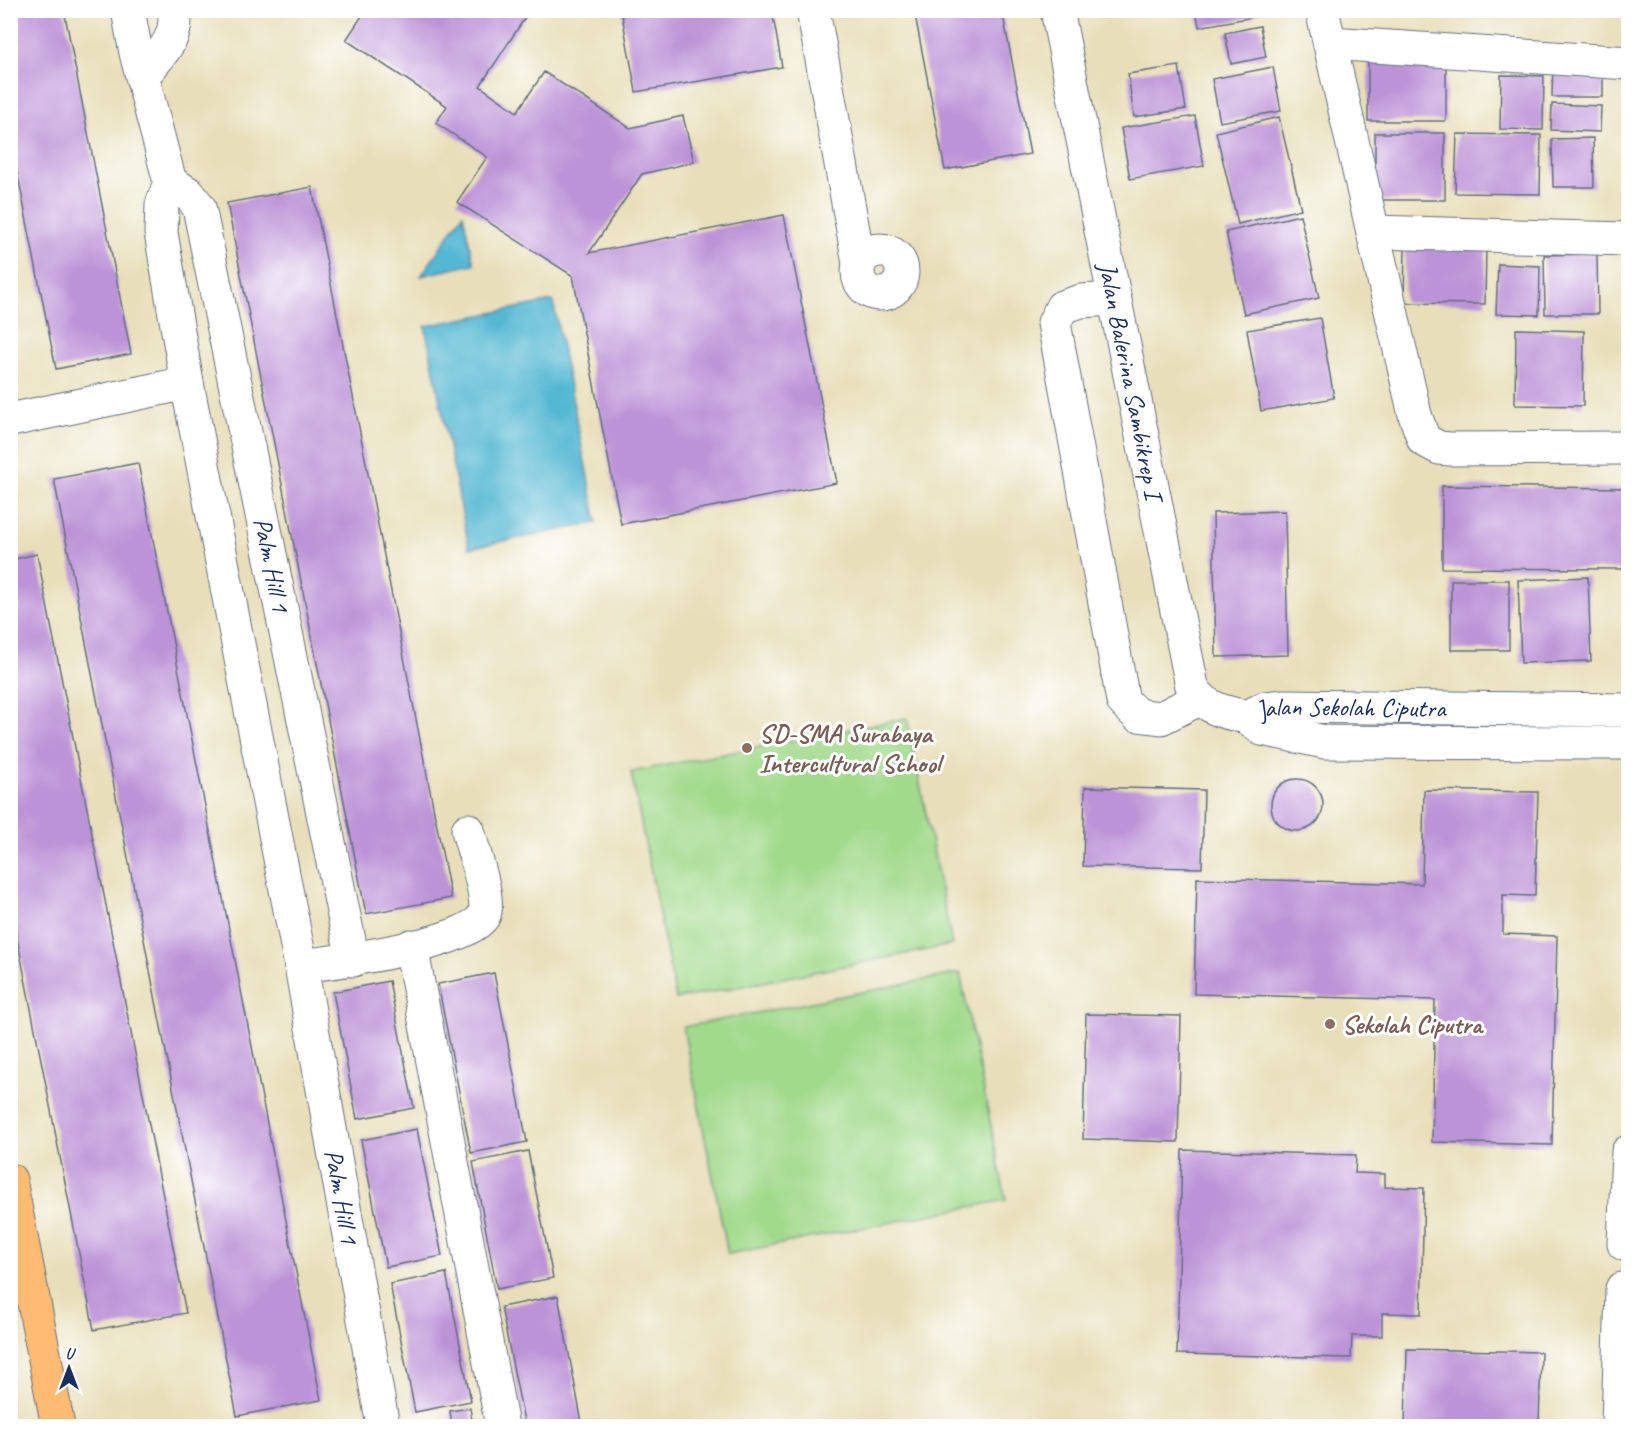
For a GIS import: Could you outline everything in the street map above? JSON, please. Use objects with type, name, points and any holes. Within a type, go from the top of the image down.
[{"type":"main road","points":[[10,1180],[58,1426]]},
{"type":"street","points":[[128,10],[170,182]]},
{"type":"street","points":[[813,10],[859,263]]},
{"type":"street","name":"Jalan Balerina Sambikrep I","points":[[1057,10],[1192,686],[1201,698]]},
{"type":"street","points":[[1322,10],[1415,415],[1424,440],[1439,448],[1450,449],[1629,448]]},
{"type":"street","points":[[140,64],[174,36],[180,15]]},
{"type":"street","points":[[1330,43],[1629,63]]},
{"type":"street","name":"Palm Hill 1","points":[[353,960],[199,207],[188,193],[170,182],[162,205],[161,233],[187,383],[301,966],[383,1426]]},
{"type":"street","points":[[1373,232],[1629,239]]},
{"type":"street","points":[[1113,299],[1080,301],[1062,307],[1054,323],[1124,701],[1137,715],[1161,718],[1201,698],[1219,712],[1247,717]]},
{"type":"street","points":[[10,420],[187,383]]},
{"type":"street","name":"Jalan Sekolah Ciputra","points":[[1629,710],[1284,706],[1265,708],[1247,717],[1262,729],[1325,742],[1629,743]]},
{"type":"street","points":[[301,966],[353,960],[447,939],[479,923],[485,914],[486,900],[468,830]]},
{"type":"street","points":[[411,946],[502,1426]]},
{"type":"street","points":[[1618,1426],[1625,1294],[1618,1274],[1618,1259],[1626,1241],[1629,1152]]},
{"type":"green space","points":[[907,718],[952,945],[676,999],[631,772]]},
{"type":"green space","points":[[960,973],[1006,1200],[728,1254],[683,1027]]},
{"type":"water","points":[[463,214],[474,264],[421,276]]},
{"type":"water","points":[[553,301],[597,523],[469,548],[425,326]]},
{"type":"building","points":[[10,10],[64,10],[131,354],[56,369],[10,135]]},
{"type":"building","points":[[366,10],[530,10],[480,86],[517,112],[544,72],[630,128],[683,116],[694,162],[642,174],[589,253],[784,215],[837,483],[621,524],[573,276],[457,202],[487,157],[436,123],[447,106],[346,40]]},
{"type":"building","points":[[621,10],[772,10],[782,67],[636,92]]},
{"type":"building","points":[[914,10],[1002,10],[1030,154],[945,170]]},
{"type":"building","points":[[1196,10],[1253,10],[1254,17],[1199,27]]},
{"type":"building","points":[[1260,26],[1266,57],[1231,64],[1225,33]]},
{"type":"building","points":[[1368,55],[1446,55],[1446,121],[1368,121]]},
{"type":"building","points":[[1179,66],[1186,109],[1134,117],[1128,74]]},
{"type":"building","points":[[1553,66],[1603,66],[1603,97],[1552,97]]},
{"type":"building","points":[[1273,67],[1281,111],[1220,122],[1212,79]]},
{"type":"building","points":[[1501,75],[1544,76],[1543,130],[1500,129]]},
{"type":"building","points":[[1552,104],[1601,106],[1600,132],[1551,130]]},
{"type":"building","points":[[1195,116],[1204,166],[1130,179],[1121,128]]},
{"type":"building","points":[[1279,117],[1301,209],[1238,224],[1216,132]]},
{"type":"building","points":[[1375,133],[1445,133],[1445,200],[1375,200]]},
{"type":"building","points":[[1457,134],[1541,135],[1540,194],[1455,193]]},
{"type":"building","points":[[1593,138],[1594,187],[1553,187],[1552,139]]},
{"type":"building","points":[[312,187],[451,898],[366,914],[227,203]]},
{"type":"building","points":[[1300,215],[1319,298],[1244,314],[1226,232]]},
{"type":"building","points":[[1405,246],[1486,248],[1485,304],[1404,303]]},
{"type":"building","points":[[1597,254],[1598,314],[1545,314],[1544,255]]},
{"type":"building","points":[[1498,264],[1540,266],[1539,315],[1496,314]]},
{"type":"building","points":[[1320,318],[1334,398],[1261,411],[1247,330]]},
{"type":"building","points":[[1516,329],[1584,331],[1583,406],[1515,405]]},
{"type":"building","points":[[138,463],[321,1400],[237,1416],[54,479]]},
{"type":"building","points":[[1442,486],[1624,488],[1623,569],[1442,568]]},
{"type":"building","points":[[1285,511],[1288,655],[1216,657],[1213,513]]},
{"type":"building","points":[[37,554],[186,1313],[94,1330],[10,902],[10,560]]},
{"type":"building","points":[[1588,577],[1591,661],[1521,663],[1518,580]]},
{"type":"building","points":[[1451,580],[1509,580],[1509,650],[1451,650]]},
{"type":"building","points":[[1297,779],[1311,783],[1319,791],[1323,805],[1319,819],[1311,827],[1297,831],[1283,827],[1275,819],[1271,805],[1275,791],[1283,783]]},
{"type":"building","points":[[1085,787],[1204,790],[1202,868],[1083,866]]},
{"type":"building","points":[[1424,790],[1538,792],[1535,896],[1503,895],[1503,934],[1557,936],[1552,1145],[1432,1142],[1435,1000],[1194,994],[1197,878],[1422,884]]},
{"type":"building","points":[[494,973],[527,1142],[471,1153],[438,984]]},
{"type":"building","points":[[389,981],[414,1108],[357,1119],[333,992]]},
{"type":"building","points":[[1086,1014],[1181,1016],[1178,1142],[1083,1139]]},
{"type":"building","points":[[417,1129],[442,1256],[386,1267],[361,1140]]},
{"type":"building","points":[[1182,1150],[1356,1155],[1355,1173],[1385,1174],[1385,1187],[1424,1188],[1421,1314],[1382,1313],[1382,1336],[1352,1336],[1351,1358],[1177,1354]]},
{"type":"building","points":[[528,1151],[553,1278],[497,1289],[473,1162]]},
{"type":"building","points":[[446,1273],[471,1401],[415,1412],[390,1284]]},
{"type":"building","points":[[558,1296],[582,1423],[564,1426],[525,1426],[501,1307]]},
{"type":"building","points":[[1407,1349],[1541,1352],[1539,1426],[1405,1426]]},
{"type":"building","points":[[470,1408],[473,1426],[452,1426],[450,1411]]},
{"type":"place","name":"SD-SMA Surabaya Intercultural School","points":[[747,748]]},
{"type":"place","name":"Sekolah Ciputra","points":[[1330,1024]]}]
